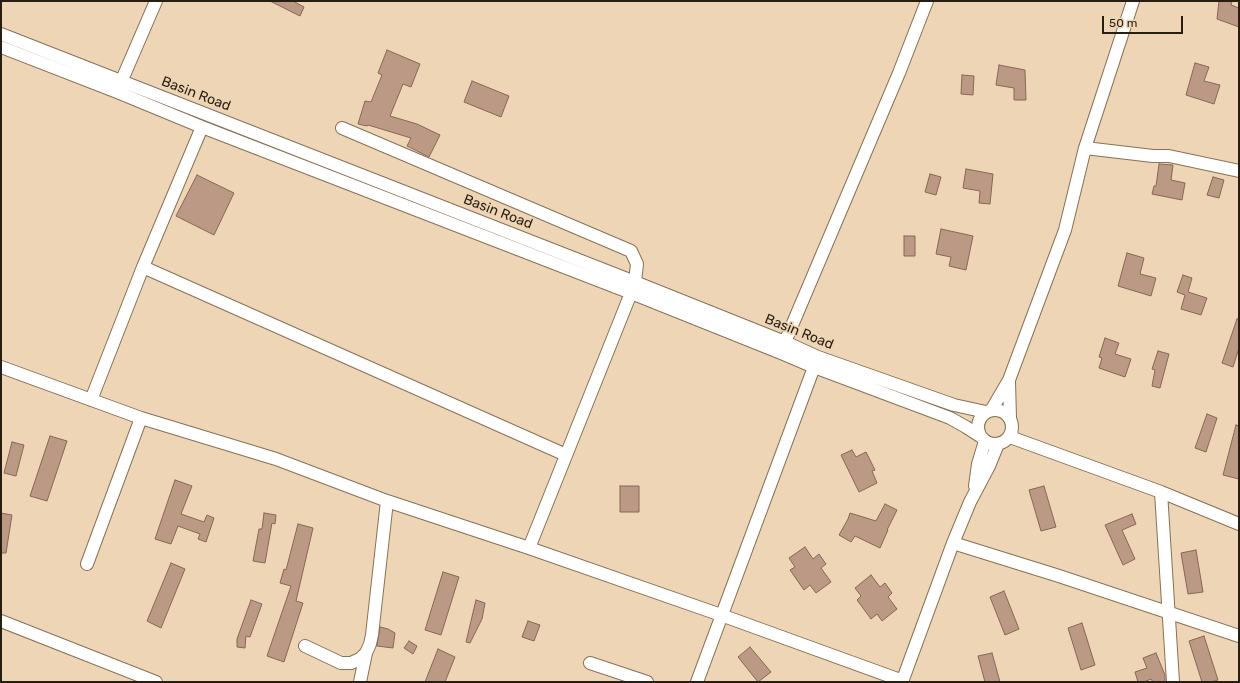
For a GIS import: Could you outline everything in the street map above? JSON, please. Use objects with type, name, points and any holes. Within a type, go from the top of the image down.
[{"type":"street","points":[[119,87],[156,1]]},
{"type":"street","points":[[785,342],[899,73],[927,1]]},
{"type":"street","points":[[989,411],[999,410],[1006,412],[1010,418],[1012,431],[1010,437],[1004,442],[991,444],[983,439],[978,430],[978,423],[981,417],[989,411],[1010,380],[1065,230],[1085,148],[1133,1]]},
{"type":"street","name":"Basin Road","points":[[1,34],[119,87],[202,127],[472,224]]},
{"type":"street","name":"Basin Road","points":[[1,47],[119,87],[633,287],[785,342],[818,357],[954,406],[989,411]]},
{"type":"street","points":[[91,400],[143,267],[202,127]]},
{"type":"street","points":[[342,128],[631,251],[637,264],[633,287],[529,548]]},
{"type":"street","points":[[1085,148],[1153,156],[1169,156],[1239,171]]},
{"type":"street","points":[[143,267],[566,455]]},
{"type":"street","name":"Basin Road","points":[[633,287],[814,367],[950,418],[983,439]]},
{"type":"street","points":[[1,366],[142,418],[276,459],[388,501],[529,548],[721,615],[902,681],[953,543],[974,493],[989,466],[998,444]]},
{"type":"street","points":[[697,682],[814,367]]},
{"type":"street","points":[[1010,380],[1010,418]]},
{"type":"street","points":[[87,564],[142,418]]},
{"type":"street","points":[[1010,437],[1161,492],[1239,524]]},
{"type":"street","points":[[974,493],[983,439]]},
{"type":"street","points":[[1161,492],[1170,613],[1173,682]]},
{"type":"street","points":[[360,682],[366,653],[372,635],[388,501]]},
{"type":"street","points":[[953,543],[1239,636]]},
{"type":"street","points":[[1,622],[156,682]]},
{"type":"street","points":[[305,646],[342,663],[360,659],[366,653]]},
{"type":"street","points":[[590,663],[647,682]]},
{"type":"building","points":[[270,1],[293,1],[304,7],[300,16]]},
{"type":"building","points":[[1219,1],[1232,1],[1231,5],[1239,8],[1239,27],[1217,19]]},
{"type":"building","points":[[387,50],[420,64],[411,87],[403,84],[390,116],[417,124],[440,135],[429,157],[407,146],[411,138],[368,125],[358,124],[365,101],[371,102],[382,75],[378,73]]},
{"type":"building","points":[[1195,63],[1209,67],[1204,81],[1220,85],[1214,104],[1186,95]]},
{"type":"building","points":[[999,65],[1025,70],[1026,100],[1014,100],[1014,88],[996,85]]},
{"type":"building","points":[[962,75],[974,76],[973,95],[961,94]]},
{"type":"building","points":[[472,81],[509,96],[501,117],[464,102]]},
{"type":"building","points":[[1159,164],[1173,165],[1171,180],[1185,183],[1182,200],[1152,194],[1154,186],[1156,186]]},
{"type":"building","points":[[966,169],[993,174],[990,204],[979,203],[980,191],[963,188]]},
{"type":"building","points":[[930,174],[941,177],[936,195],[925,192]]},
{"type":"building","points":[[197,175],[234,193],[214,235],[176,216]]},
{"type":"building","points":[[1213,177],[1224,180],[1219,198],[1207,195]]},
{"type":"building","points":[[941,229],[973,236],[966,270],[949,266],[951,257],[936,254]]},
{"type":"building","points":[[904,236],[915,236],[915,256],[904,256]]},
{"type":"building","points":[[1127,253],[1144,258],[1140,274],[1156,278],[1151,296],[1118,286]]},
{"type":"building","points":[[1183,275],[1192,278],[1188,292],[1207,298],[1201,315],[1181,309],[1185,295],[1177,292]]},
{"type":"building","points":[[1237,319],[1239,319],[1239,348],[1233,367],[1222,363]]},
{"type":"building","points":[[1105,338],[1119,343],[1115,354],[1131,359],[1125,377],[1099,368],[1102,358],[1099,357]]},
{"type":"building","points":[[1158,351],[1169,354],[1160,388],[1152,386],[1155,370],[1152,369]]},
{"type":"building","points":[[1207,414],[1217,418],[1206,452],[1195,448]]},
{"type":"building","points":[[1236,425],[1239,426],[1239,479],[1223,475]]},
{"type":"building","points":[[50,436],[67,441],[47,501],[30,496]]},
{"type":"building","points":[[12,442],[24,445],[16,476],[4,473]]},
{"type":"building","points":[[852,450],[856,457],[866,452],[875,470],[872,471],[877,483],[859,492],[841,455]]},
{"type":"building","points":[[175,480],[192,486],[181,514],[204,522],[207,515],[214,518],[206,542],[198,539],[200,534],[178,526],[171,544],[155,539]]},
{"type":"building","points":[[620,486],[639,486],[639,512],[620,512]]},
{"type":"building","points":[[1044,486],[1056,527],[1041,531],[1029,490]]},
{"type":"building","points":[[885,504],[897,510],[880,548],[855,536],[851,542],[839,535],[850,513],[876,521]]},
{"type":"building","points":[[1,513],[12,515],[6,553],[1,553]]},
{"type":"building","points":[[264,513],[276,515],[275,524],[272,523],[265,563],[253,561],[259,529],[262,529]]},
{"type":"building","points":[[1132,514],[1136,524],[1122,530],[1135,559],[1123,565],[1105,525]]},
{"type":"building","points":[[298,524],[313,528],[296,601],[303,603],[284,662],[267,656],[291,586],[280,583],[284,569],[286,570]]},
{"type":"building","points":[[805,547],[813,559],[819,554],[826,564],[821,568],[831,582],[816,593],[810,585],[804,590],[790,570],[795,567],[789,558]]},
{"type":"building","points":[[1196,550],[1203,592],[1188,594],[1181,553]]},
{"type":"building","points":[[171,563],[185,569],[161,628],[147,621]]},
{"type":"building","points":[[443,572],[459,577],[441,635],[425,630]]},
{"type":"building","points":[[871,575],[880,587],[885,583],[892,593],[888,597],[897,609],[882,621],[877,614],[871,619],[857,600],[861,596],[855,588]]},
{"type":"building","points":[[1004,591],[1019,629],[1005,635],[990,597]]},
{"type":"building","points":[[251,600],[262,604],[250,637],[246,636],[245,648],[237,647],[237,639]]},
{"type":"building","points":[[476,600],[485,603],[482,619],[470,643],[466,642]]},
{"type":"building","points":[[528,621],[540,625],[534,641],[522,637]]},
{"type":"building","points":[[1082,623],[1095,665],[1081,670],[1068,628]]},
{"type":"building","points":[[380,627],[395,633],[393,648],[377,646]]},
{"type":"building","points":[[1204,636],[1218,680],[1211,682],[1202,682],[1189,641]]},
{"type":"building","points":[[409,641],[417,646],[413,654],[404,648]]},
{"type":"building","points":[[750,647],[771,672],[758,682],[738,657]]},
{"type":"building","points":[[438,649],[455,657],[445,682],[425,682]]},
{"type":"building","points":[[992,653],[1000,682],[985,682],[978,656]]},
{"type":"building","points":[[1156,653],[1165,675],[1165,682],[1153,682],[1151,679],[1144,682],[1138,682],[1135,672],[1147,668],[1143,658]]}]
